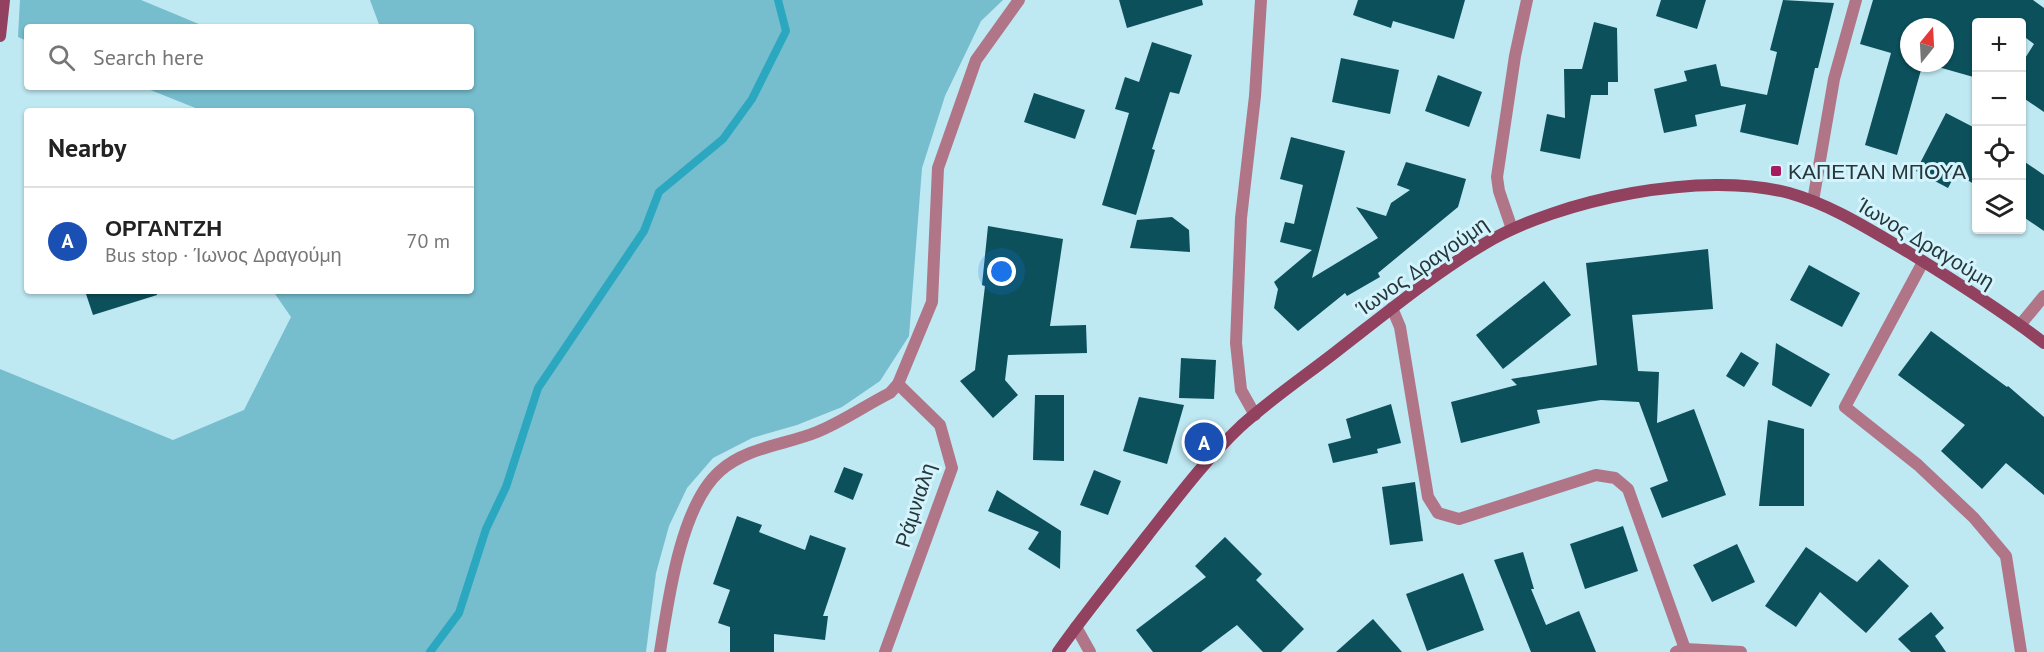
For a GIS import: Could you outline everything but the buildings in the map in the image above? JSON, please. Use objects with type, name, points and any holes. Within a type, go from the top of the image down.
[{"type":"street","points":[[0,36],[4,0]]},
{"type":"street","points":[[660,652],[673,571],[694,507],[719,471],[763,447],[817,432],[890,393],[898,384],[932,302],[938,168],[976,60],[1019,0]]},
{"type":"street","points":[[1255,415],[1241,390],[1236,343],[1241,218],[1255,96],[1261,0]]},
{"type":"street","points":[[1512,229],[1498,191],[1498,168],[1515,56],[1527,0]]},
{"type":"street","points":[[1813,201],[1834,79],[1856,0]]},
{"type":"street","name":"Ίωνος Δραγούμη","points":[[1058,652],[1193,477],[1255,415],[1392,308],[1458,261],[1512,229],[1551,214],[1624,195],[1698,185],[1761,188],[1813,201],[1923,261],[2044,343]]},
{"type":"street","points":[[1923,261],[1845,407],[1918,465],[1974,518],[2006,556],[2020,652]]},
{"type":"street","points":[[2020,325],[2044,296]]},
{"type":"street","points":[[1392,308],[1400,327],[1428,497],[1438,513],[1459,519],[1596,475],[1615,478],[1629,489],[1680,650],[1741,652]]},
{"type":"street","name":"Ράμνιαλη","points":[[885,652],[952,468],[940,425],[898,384]]},
{"type":"street","points":[[1076,627],[1090,652]]},
{"type":"shaded area","points":[[20,0],[141,0],[199,24],[24,24],[24,40],[18,37]]},
{"type":"shaded area","points":[[370,0],[1003,0],[981,21],[945,96],[922,168],[909,336],[880,381],[842,407],[797,425],[752,438],[713,458],[687,488],[669,526],[656,573],[646,652],[0,652],[0,369],[173,440],[244,410],[291,317],[275,294],[474,294],[474,108],[196,108],[150,90],[474,90],[474,24],[379,24]]},
{"type":"waterway","points":[[430,652],[459,613],[486,529],[506,487],[538,388],[644,231],[659,192],[723,139],[752,99],[786,31],[778,0]]},
{"type":"place","name":"ΚΑΠΕΤΑΝ ΜΠΟΥΑ","points":[[1776,171]]},
{"type":"place","name":"ΟΡΓΑΝΤΖΗ","points":[[1204,442]]}]
